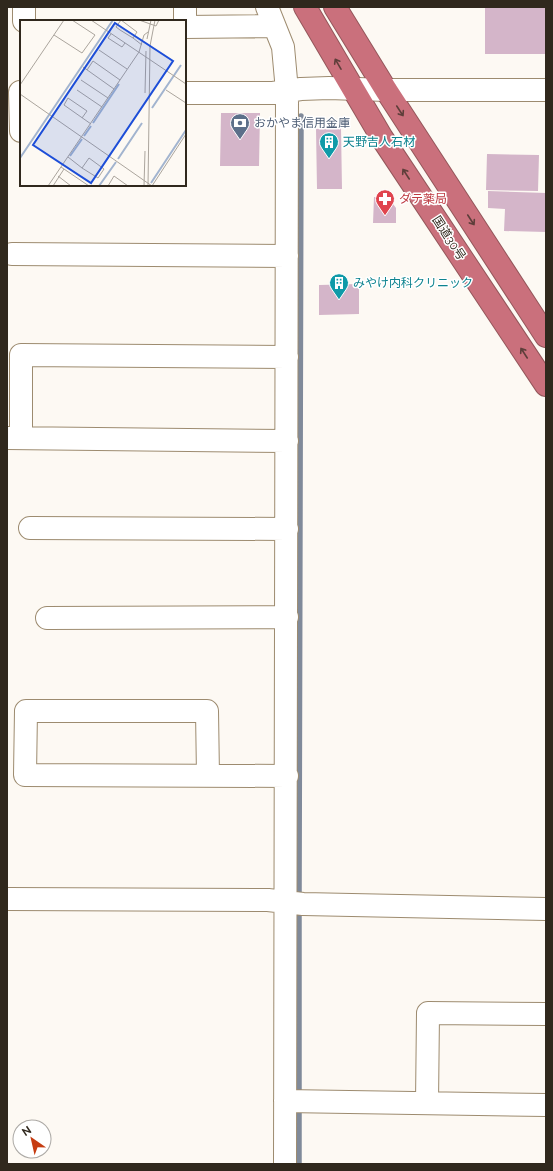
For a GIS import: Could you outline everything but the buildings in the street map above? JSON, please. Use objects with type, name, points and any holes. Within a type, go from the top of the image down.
[{"type":"highway","name":"国道30号","points":[[305,7],[382,138],[546,386]]},
{"type":"highway","points":[[335,7],[386,90],[546,336]]},
{"type":"street","points":[[24,7],[24,20]]},
{"type":"street","points":[[185,7],[185,20]]},
{"type":"street","points":[[186,27],[270,16],[283,47],[287,91],[287,776],[295,903],[295,1101],[285,1164]]},
{"type":"street","points":[[186,93],[266,93],[308,88],[386,90],[546,90]]},
{"type":"street","points":[[16,92],[20,123]]},
{"type":"street","points":[[12,254],[287,256]]},
{"type":"street","points":[[287,357],[21,355],[14,438],[287,441]]},
{"type":"street","points":[[30,528],[287,529]]},
{"type":"street","points":[[47,618],[287,617]]},
{"type":"street","points":[[208,776],[207,712],[26,711],[25,776],[208,776],[287,776]]},
{"type":"street","points":[[7,899],[260,900],[295,903],[546,909]]},
{"type":"street","points":[[427,1103],[428,1013],[546,1014]]},
{"type":"street","points":[[295,1101],[546,1105]]},
{"type":"waterway","points":[[299,900],[301,116]]},
{"type":"waterway","points":[[299,909],[299,1096]]},
{"type":"waterway","points":[[299,1105],[299,1164]]},
{"type":"place","name":"おかやま信用金庫","points":[[240,140]]},
{"type":"place","name":"天野吉人石材","points":[[329,159]]},
{"type":"place","name":"ダテ薬局","points":[[385,216]]},
{"type":"place","name":"みやけ内科クリニック","points":[[339,300]]}]
